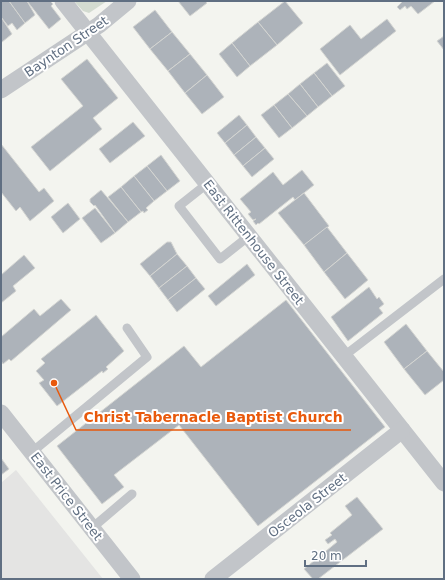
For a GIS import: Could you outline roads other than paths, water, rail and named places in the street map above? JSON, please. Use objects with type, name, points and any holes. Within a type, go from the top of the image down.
[{"type":"street","name":"East Rittenhouse Street","points":[[64,1],[402,430],[441,473]]},
{"type":"street","name":"Baynton Street","points":[[1,90],[88,32],[128,1]]},
{"type":"street","name":"East Price Street","points":[[1,413],[132,579]]},
{"type":"street","name":"Osceola Street","points":[[213,579],[402,430]]},
{"type":"lane","points":[[208,183],[178,206],[220,259],[249,236]]},
{"type":"lane","points":[[344,356],[444,279]]},
{"type":"lane","points":[[32,452],[147,356],[127,328]]},
{"type":"lane","points":[[92,528],[132,494]]},
{"type":"place","name":"Christ Tabernacle Baptist Church","points":[[54,383]]}]
